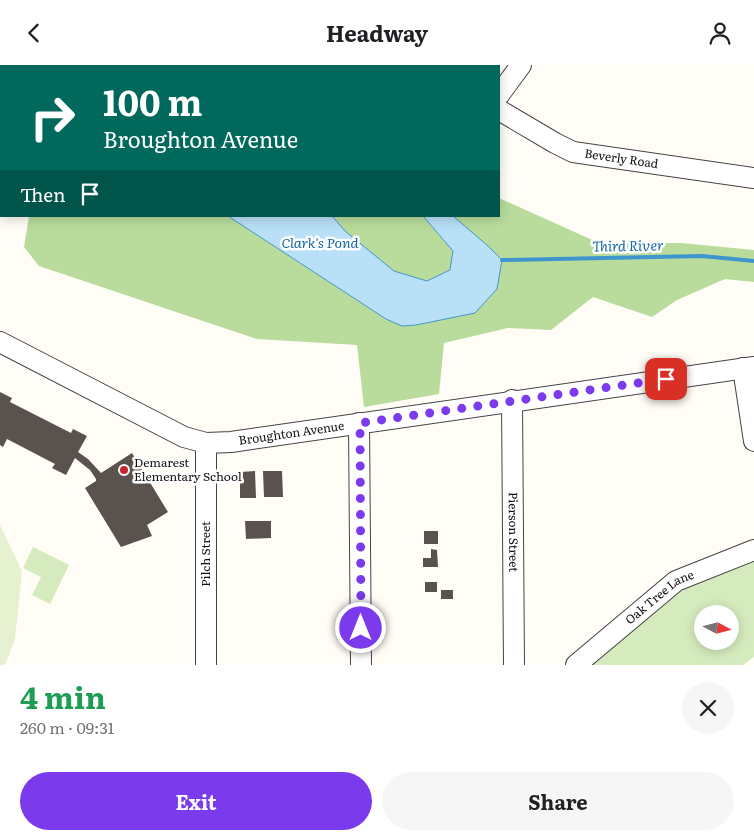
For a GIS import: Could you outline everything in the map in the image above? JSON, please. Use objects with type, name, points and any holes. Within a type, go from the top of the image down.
[{"type":"street","points":[[500,94],[521,65]]},
{"type":"street","name":"Beverly Road","points":[[500,111],[573,152],[754,178]]},
{"type":"street","name":"Broughton Avenue","points":[[0,342],[184,437],[206,443],[231,442],[749,367]]},
{"type":"street","points":[[749,367],[754,441]]},
{"type":"street","name":"Pierson Street","points":[[512,400],[514,665]]},
{"type":"street","points":[[360,423],[361,665]]},
{"type":"street","name":"Pilch Street","points":[[206,443],[206,665]]},
{"type":"street","name":"Oak Tree Lane","points":[[576,665],[676,581],[754,550]]},
{"type":"green space","points":[[500,198],[599,243],[681,243],[754,250],[754,282],[725,279],[677,300],[652,317],[593,297],[551,330],[508,328],[444,343],[439,394],[364,407],[357,345],[257,339],[39,266],[24,247],[29,217],[230,217],[386,319],[402,326],[475,313],[452,217],[500,217]]},
{"type":"green space","points":[[333,217],[424,217],[453,251],[450,270],[427,281],[394,271],[345,231]]},
{"type":"green space","points":[[0,525],[22,571],[15,639],[5,665],[0,665]]},
{"type":"green space","points":[[33,547],[69,565],[50,604],[32,595],[41,577],[23,568]]},
{"type":"green space","points":[[754,557],[754,657],[743,665],[587,665],[674,590]]},
{"type":"water","name":"Clark's Pond","points":[[230,217],[333,217],[345,231],[394,271],[427,281],[450,270],[453,251],[424,217],[454,217],[502,260],[497,289],[475,313],[402,326],[386,319]]},
{"type":"building","name":"Demarest Elementary School","points":[[0,392],[12,398],[10,402],[71,433],[73,429],[87,436],[78,452],[88,459],[101,473],[132,453],[168,512],[147,525],[152,536],[121,547],[85,488],[96,481],[96,479],[90,470],[75,458],[66,475],[52,468],[55,464],[7,439],[3,447],[0,445]]},
{"type":"building","points":[[255,471],[256,498],[240,498],[240,472]]},
{"type":"building","points":[[263,471],[282,471],[283,497],[264,497]]},
{"type":"building","points":[[245,521],[271,521],[271,538],[246,539]]},
{"type":"building","points":[[424,531],[438,531],[438,544],[424,544]]},
{"type":"building","points":[[431,549],[437,550],[438,567],[423,567],[423,558],[431,558]]},
{"type":"building","points":[[425,582],[437,582],[437,592],[425,592]]},
{"type":"building","points":[[441,590],[453,590],[453,599],[441,599]]},
{"type":"waterway","name":"Third River","points":[[502,260],[702,256],[754,261]]},
{"type":"place","name":"Demarest Elementary School","points":[[124,470]]},
{"type":"route","points":[[361,628],[360,423],[666,379]]}]
